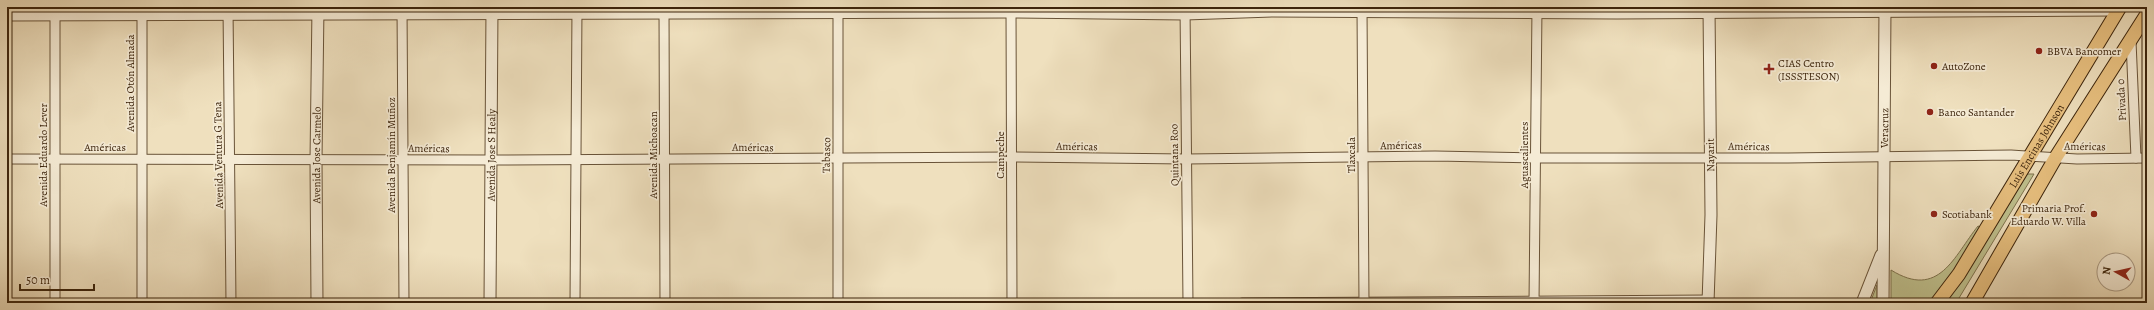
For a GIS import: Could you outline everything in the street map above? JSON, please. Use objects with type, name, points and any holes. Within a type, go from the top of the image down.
[{"type":"main road","name":"Luis Encinas Johnson","points":[[1937,303],[1959,274],[2119,9]]},
{"type":"main road","name":"Luis Encinas Johnson","points":[[1972,303],[2056,157],[2147,14]]},
{"type":"street","points":[[7,16],[55,11],[1537,10],[1616,14],[1709,10],[2119,9]]},
{"type":"street","name":"Avenida Benjamín Muñoz","points":[[402,10],[404,303]]},
{"type":"street","name":"Avenida Jose S Healy","points":[[490,303],[492,10]]},
{"type":"street","points":[[576,303],[578,159],[577,10]]},
{"type":"street","name":"Avenida Michoacan","points":[[664,10],[666,160],[665,303]]},
{"type":"street","name":"Tabasco","points":[[838,10],[838,303]]},
{"type":"street","name":"Campeche","points":[[1011,10],[1012,303]]},
{"type":"street","name":"Tlaxcala","points":[[1362,10],[1364,302]]},
{"type":"street","name":"Aguascalientes","points":[[1534,302],[1537,10]]},
{"type":"street","name":"Nayarit","points":[[1708,301],[1710,157],[1709,10]]},
{"type":"street","name":"Veracruz","points":[[1884,303],[1885,10]]},
{"type":"street","name":"Avenida Eduardo Lever","points":[[55,11],[55,303]]},
{"type":"street","name":"Avenida Otón Almada","points":[[142,11],[142,303]]},
{"type":"street","name":"Avenida Ventura G Tena","points":[[228,11],[231,303]]},
{"type":"street","name":"Avenida Jose Carmelo","points":[[317,303],[316,160],[318,11]]},
{"type":"street","name":"Quintana Roo","points":[[1185,11],[1188,303]]},
{"type":"street","name":"Privada 0","points":[[2130,41],[2136,158]]},
{"type":"street","name":"Américas","points":[[7,159],[838,160],[1012,157],[1186,159],[1435,156],[1536,158],[2031,156],[2147,158]]},
{"type":"street","points":[[1862,303],[1883,249]]},
{"type":"street","points":[[1242,303],[1708,301]]},
{"type":"green space","points":[[2027,174],[2034,174],[1956,303],[1942,303],[1995,227]]},
{"type":"green space","points":[[1978,226],[1983,228],[1932,303],[1891,303],[1891,270],[1908,278],[1921,280],[1933,277],[1944,270],[1953,261]]},
{"type":"green space","points":[[1877,285],[1877,303],[1870,303]]},
{"type":"place","name":"BBVA Bancomer","points":[[2039,51]]},
{"type":"place","name":"AutoZone","points":[[1934,66]]},
{"type":"place","name":"CIAS Centro (ISSSTESON)","points":[[1769,69]]},
{"type":"place","name":"Banco Santander","points":[[1930,112]]},
{"type":"place","name":"Scotiabank","points":[[1934,214]]},
{"type":"place","name":"Primaria Prof. Eduardo W. Villa","points":[[2094,214]]}]
